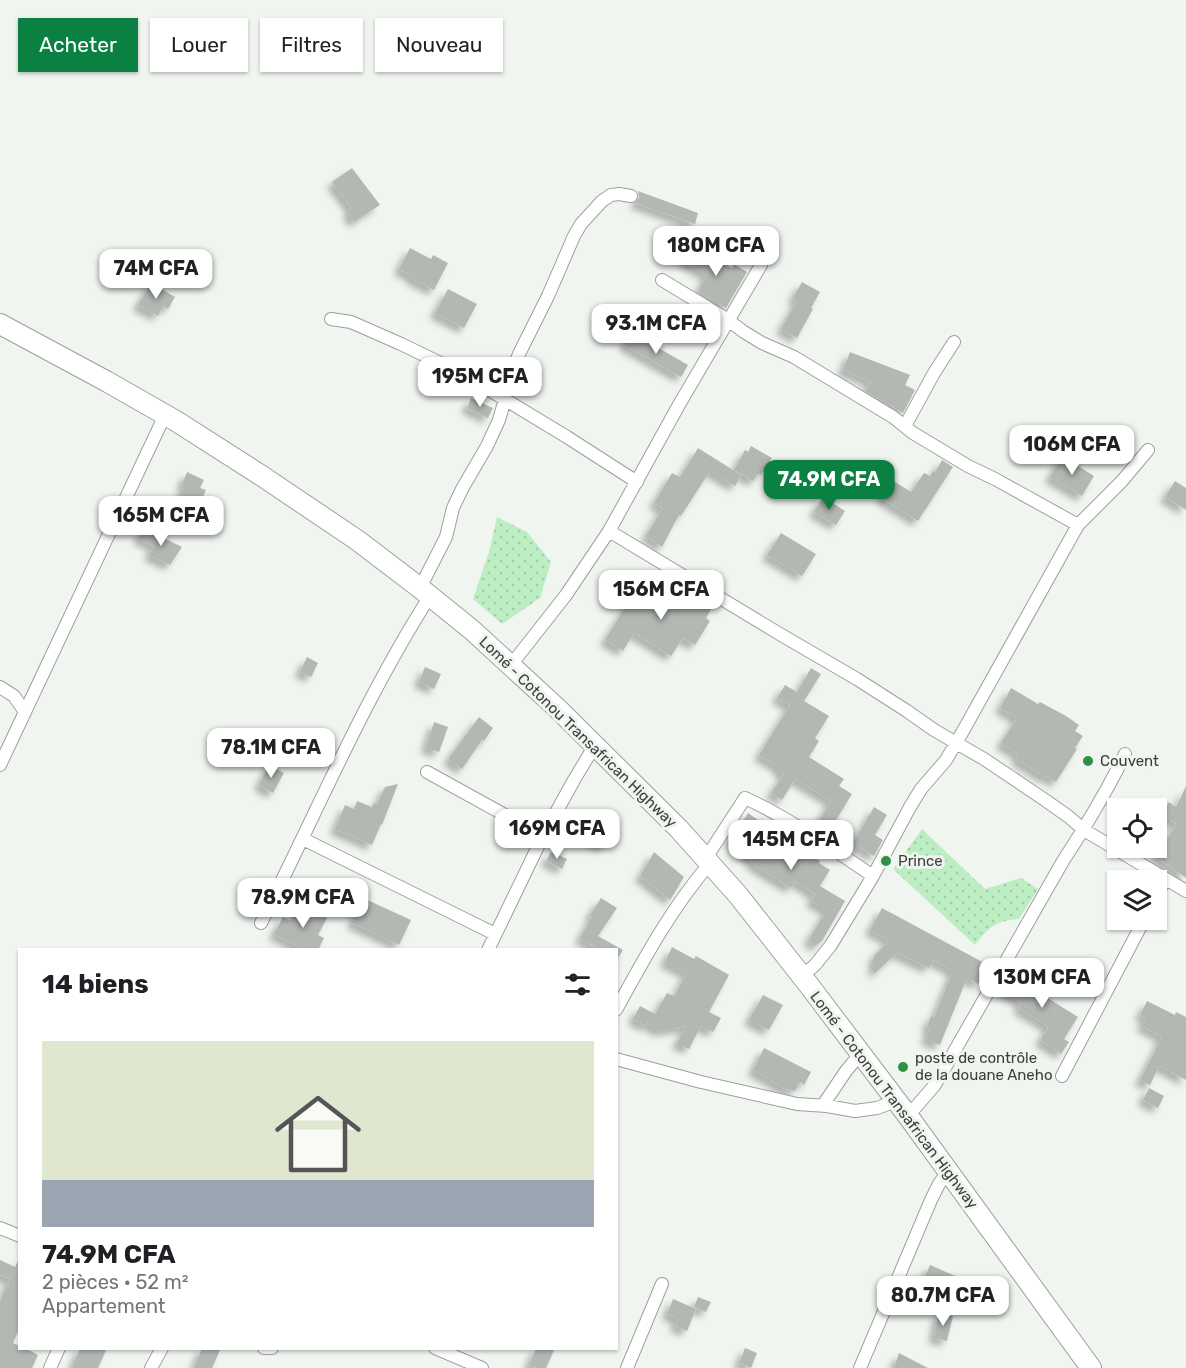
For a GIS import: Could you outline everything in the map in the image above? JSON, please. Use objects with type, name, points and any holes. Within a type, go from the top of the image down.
[{"type":"highway","name":"Lomé - Cotonou Transafrican Highway","points":[[0,324],[165,415],[271,481],[357,540],[425,592],[511,665],[595,745],[708,860],[738,895],[902,1108],[1091,1368]]},
{"type":"street","points":[[261,923],[425,592],[446,537],[453,508],[499,420],[506,388],[519,354],[574,236],[581,224],[602,201],[611,195],[631,196]]},
{"type":"street","points":[[511,665],[570,590],[609,531],[680,403],[761,265]]},
{"type":"street","points":[[662,280],[728,320],[762,344],[794,357],[893,417],[913,433],[968,466],[1078,525]]},
{"type":"street","points":[[331,319],[351,322],[463,374],[637,482]]},
{"type":"street","points":[[905,426],[954,342]]},
{"type":"street","points":[[0,765],[165,415]]},
{"type":"street","points":[[802,976],[824,954],[873,876],[921,789],[946,760],[1078,525],[1122,481],[1148,450]]},
{"type":"street","points":[[609,531],[857,679],[934,730],[984,759],[1069,817],[1084,830],[1151,870]]},
{"type":"street","points":[[0,687],[14,696],[25,712]]},
{"type":"street","points":[[489,948],[543,836],[595,745]]},
{"type":"street","points":[[618,1060],[797,1104],[823,1105],[855,1111],[902,1108],[934,1086],[1063,861],[1084,830],[1125,754]]},
{"type":"street","points":[[427,772],[543,836]]},
{"type":"street","points":[[618,1006],[654,940],[708,860],[745,798],[820,840],[873,876]]},
{"type":"street","points":[[303,839],[495,934]]},
{"type":"street","points":[[1167,880],[1186,891]]},
{"type":"street","points":[[1062,1076],[1139,930]]},
{"type":"street","points":[[823,1105],[860,1054]]},
{"type":"street","points":[[860,1368],[931,1200],[948,1171]]},
{"type":"street","points":[[0,1228],[18,1235]]},
{"type":"street","points":[[627,1368],[662,1284]]},
{"type":"street","points":[[50,1368],[58,1350]]},
{"type":"street","points":[[151,1368],[161,1350]]},
{"type":"street","points":[[438,1350],[462,1364],[482,1368]]},
{"type":"green space","points":[[497,517],[527,532],[551,562],[540,598],[502,624],[473,599],[489,552]]},
{"type":"green space","points":[[922,829],[985,889],[1021,878],[1038,889],[1019,919],[1005,921],[994,926],[975,945],[893,869]]},
{"type":"building","points":[[352,168],[380,205],[354,222],[348,212],[352,209],[332,182]]},
{"type":"building","points":[[638,191],[698,213],[695,224],[635,203],[639,198]]},
{"type":"building","points":[[692,246],[732,268],[734,264],[747,272],[726,308],[698,291],[707,275],[683,261]]},
{"type":"building","points":[[410,248],[431,259],[433,255],[448,263],[434,290],[399,269]]},
{"type":"building","points":[[802,282],[820,292],[797,338],[781,329],[797,301],[793,298]]},
{"type":"building","points":[[151,283],[175,297],[168,309],[163,306],[158,316],[138,305]]},
{"type":"building","points":[[448,289],[477,304],[464,328],[435,313]]},
{"type":"building","points":[[631,332],[688,365],[681,377],[624,345]]},
{"type":"building","points":[[850,352],[910,375],[905,385],[915,390],[903,413],[865,391],[871,382],[843,370]]},
{"type":"building","points":[[471,398],[493,408],[488,418],[467,408]]},
{"type":"building","points":[[751,446],[772,458],[761,475],[758,474],[753,481],[734,470],[745,450],[748,452]]},
{"type":"building","points":[[698,448],[741,475],[735,486],[710,471],[681,516],[679,515],[662,547],[646,536],[663,508],[654,503],[672,473],[680,477]]},
{"type":"building","points":[[1062,456],[1094,476],[1082,496],[1050,477]]},
{"type":"building","points":[[942,460],[953,467],[918,521],[881,498],[892,480],[911,492],[924,473],[930,476]]},
{"type":"building","points":[[187,472],[204,480],[200,488],[206,490],[200,503],[181,494]]},
{"type":"building","points":[[1175,481],[1186,488],[1186,510],[1165,497]]},
{"type":"building","points":[[823,497],[845,511],[836,525],[814,512]]},
{"type":"building","points":[[143,528],[182,547],[170,565],[149,555],[154,546],[138,538]]},
{"type":"building","points":[[781,533],[816,554],[802,576],[767,555]]},
{"type":"building","points":[[669,581],[678,587],[675,592],[696,605],[699,599],[712,607],[706,618],[710,621],[695,645],[683,638],[671,656],[634,633],[623,651],[605,640],[633,595],[653,607]]},
{"type":"building","points":[[307,657],[318,663],[311,677],[300,672]]},
{"type":"building","points":[[425,667],[441,674],[434,689],[419,682]]},
{"type":"building","points":[[811,668],[821,674],[804,701],[829,716],[815,738],[819,741],[809,757],[844,779],[839,786],[852,794],[830,830],[818,822],[831,801],[795,779],[782,800],[771,793],[784,774],[778,770],[780,768],[759,755],[790,705],[777,698],[785,685],[797,692]]},
{"type":"building","points":[[1011,688],[1079,725],[1075,731],[1083,736],[1056,782],[1016,759],[1019,755],[1001,743],[1017,718],[1000,708]]},
{"type":"building","points":[[479,717],[493,728],[462,769],[448,759]]},
{"type":"building","points":[[434,722],[448,727],[439,752],[426,748]]},
{"type":"building","points":[[269,765],[284,773],[273,793],[259,785]]},
{"type":"building","points":[[398,784],[372,845],[335,829],[345,805],[354,809],[357,801],[372,807],[374,803],[377,804],[385,787]]},
{"type":"building","points":[[1186,786],[1186,878],[1156,858],[1167,858],[1167,839],[1177,824],[1167,818],[1167,805],[1169,802],[1176,807]]},
{"type":"building","points":[[874,807],[887,815],[875,835],[883,840],[874,856],[853,843]]},
{"type":"building","points":[[748,813],[758,820],[748,835],[767,847],[775,833],[820,861],[819,863],[830,870],[820,886],[845,901],[822,941],[815,946],[809,939],[827,910],[811,901],[815,894],[795,881],[791,888],[755,866],[741,847],[730,841]]},
{"type":"building","points":[[582,817],[610,835],[603,847],[575,829]]},
{"type":"building","points":[[551,852],[567,859],[562,869],[546,861]]},
{"type":"building","points":[[654,852],[684,877],[670,900],[640,876]]},
{"type":"building","points":[[363,898],[411,920],[399,945],[352,923]]},
{"type":"building","points":[[601,898],[617,908],[598,936],[623,950],[618,958],[618,948],[597,948],[580,938],[592,917],[590,915]]},
{"type":"building","points":[[300,904],[327,918],[318,935],[324,938],[319,948],[301,948],[274,934],[283,917],[291,921]]},
{"type":"building","points":[[882,908],[988,965],[978,984],[967,978],[940,1045],[926,1039],[930,1028],[927,1027],[931,1016],[934,1017],[953,971],[933,960],[929,968],[897,953],[874,974],[874,956],[889,940],[870,930]]},
{"type":"building","points":[[672,947],[694,959],[696,956],[729,975],[709,1012],[721,1018],[713,1032],[701,1026],[689,1049],[677,1043],[686,1027],[659,1031],[647,1023],[645,1026],[633,1019],[640,1006],[655,1014],[667,993],[674,996],[687,973],[665,962]]},
{"type":"building","points":[[1032,961],[1036,975],[1019,980],[1078,1017],[1064,1039],[1069,1042],[1061,1054],[1040,1040],[1048,1028],[1046,1025],[1018,1008],[1022,1003],[1004,992],[1022,964]]},
{"type":"building","points":[[763,995],[783,1005],[769,1030],[749,1020]]},
{"type":"building","points":[[1147,1001],[1175,1015],[1176,1012],[1186,1017],[1186,1080],[1159,1066],[1150,1085],[1140,1080],[1162,1037],[1142,1026],[1146,1018],[1140,1015]]},
{"type":"building","points":[[764,1048],[811,1072],[804,1085],[800,1082],[795,1091],[785,1089],[753,1070]]},
{"type":"building","points":[[1149,1088],[1164,1096],[1158,1108],[1143,1100]]},
{"type":"building","points":[[0,1260],[15,1267],[18,1261],[18,1332],[13,1343],[18,1345],[18,1350],[29,1350],[38,1355],[32,1368],[0,1368],[0,1301],[10,1279],[0,1275]]},
{"type":"building","points":[[930,1265],[969,1282],[962,1298],[923,1281]]},
{"type":"building","points":[[698,1297],[711,1302],[706,1312],[694,1307]]},
{"type":"building","points":[[673,1299],[696,1309],[687,1331],[675,1326],[678,1319],[667,1314]]},
{"type":"building","points":[[938,1313],[953,1316],[947,1341],[934,1338]]},
{"type":"building","points":[[745,1348],[757,1353],[751,1368],[739,1363]]},
{"type":"building","points":[[79,1350],[106,1350],[98,1368],[72,1368]]},
{"type":"building","points":[[201,1350],[220,1350],[212,1368],[194,1368]]},
{"type":"building","points":[[535,1350],[554,1350],[546,1368],[529,1365]]},
{"type":"building","points":[[899,1353],[928,1368],[894,1368]]},
{"type":"place","name":"Couvent","points":[[1088,761]]},
{"type":"place","name":"Prince","points":[[886,861]]},
{"type":"place","name":"poste de contrôle de la douane Aneho","points":[[903,1067]]}]
